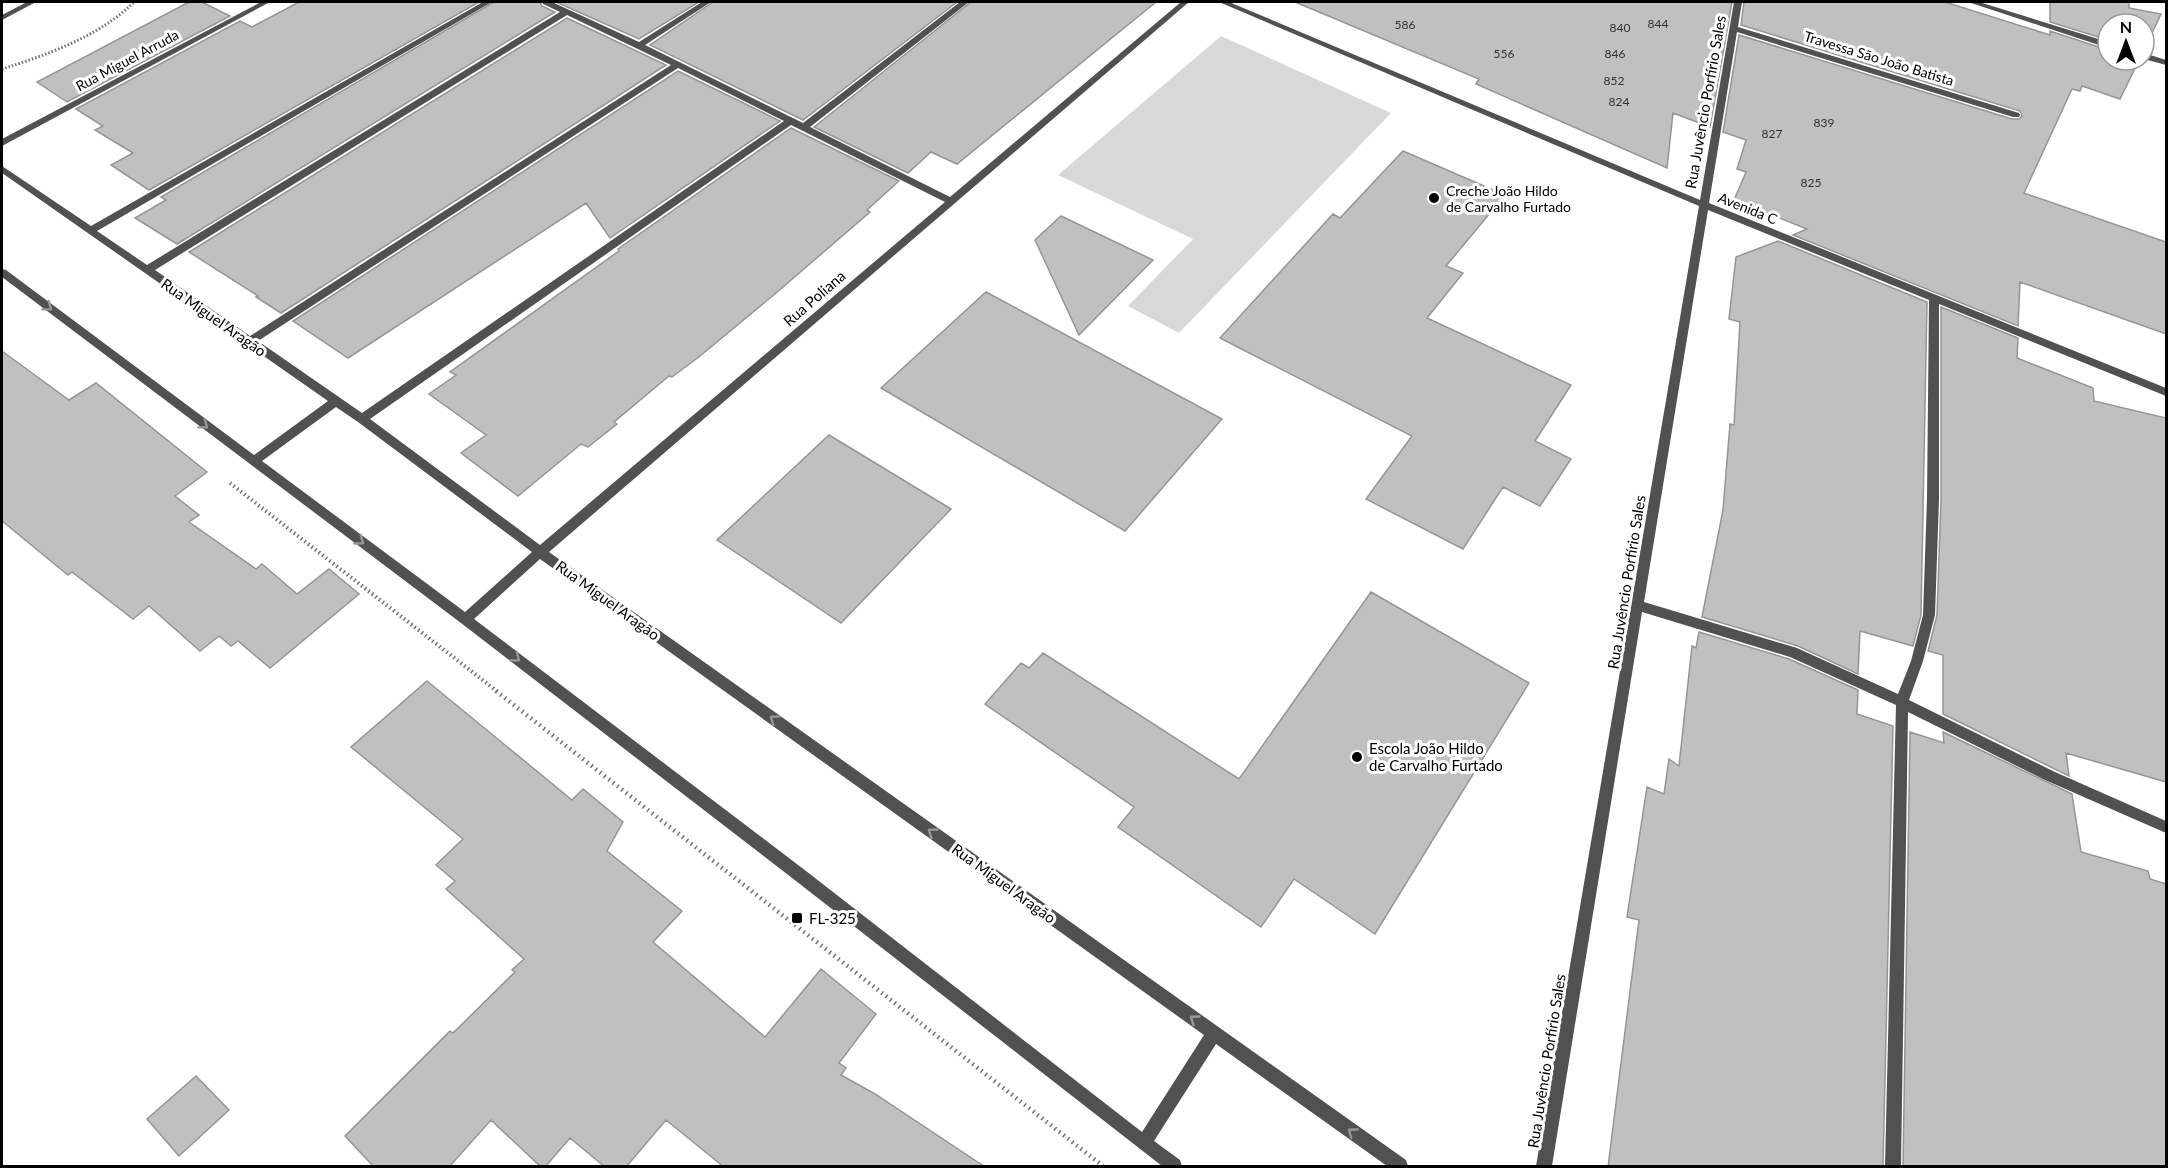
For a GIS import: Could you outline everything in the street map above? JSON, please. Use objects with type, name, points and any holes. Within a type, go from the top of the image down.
[{"type":"street","points":[[2,18],[32,2]]},
{"type":"street","name":"Rua Miguel Arruda","points":[[2,142],[266,2]]},
{"type":"street","points":[[91,230],[488,2]]},
{"type":"street","points":[[546,2],[792,120],[951,201]]},
{"type":"street","points":[[639,45],[707,2]]},
{"type":"street","points":[[804,127],[965,2]]},
{"type":"street","name":"Rua Poliana","points":[[465,619],[540,552],[1185,2]]},
{"type":"street","name":"Avenida C","points":[[1223,2],[1236,4],[1702,204],[2166,392]]},
{"type":"street","name":"Rua Juvêncio Porfírio Sales","points":[[1544,1167],[1737,2]]},
{"type":"street","points":[[1971,2],[2096,41]]},
{"type":"street","points":[[147,270],[567,11]]},
{"type":"street","name":"Travessa São João Batista","points":[[1734,28],[2016,115]]},
{"type":"street","points":[[249,342],[678,64]]},
{"type":"street","points":[[362,419],[792,120]]},
{"type":"street","name":"Rua Miguel Aragão","points":[[2,169],[362,419],[540,552],[1400,1167]]},
{"type":"street","points":[[2,272],[783,861],[1174,1167]]},
{"type":"street","points":[[1893,1167],[1902,702],[1917,661],[1929,615],[1933,499],[1934,298]]},
{"type":"street","points":[[253,462],[335,402]]},
{"type":"street","points":[[1637,605],[1793,652],[1902,702],[2050,776],[2166,827]]},
{"type":"street","points":[[1144,1143],[1214,1033]]},
{"type":"path","points":[[2,69],[29,61],[120,16],[134,2]]},
{"type":"path","points":[[227,481],[1103,1167]]},
{"type":"shaded area","points":[[1221,36],[1391,113],[1179,333],[1128,306],[1193,239],[1058,175]]},
{"type":"building","points":[[189,2],[202,2],[230,16],[67,102],[37,82]]},
{"type":"building","points":[[299,2],[479,2],[149,190],[111,165],[133,153],[95,130],[103,126],[76,109],[240,21],[252,27]]},
{"type":"building","points":[[494,2],[540,2],[542,6],[555,12],[177,244],[135,218],[166,200],[161,197]]},
{"type":"building","points":[[556,2],[699,2],[639,39]]},
{"type":"building","points":[[713,2],[957,2],[803,120],[650,45]]},
{"type":"building","points":[[971,2],[1156,2],[957,164],[931,152],[908,173],[814,127]]},
{"type":"building","points":[[1295,2],[1732,2],[1710,127],[1673,113],[1667,168],[1476,84],[1479,79]]},
{"type":"building","points":[[1744,2],[1945,2],[2050,35],[2050,31],[2096,46],[2096,72],[2133,72],[2120,99],[2082,86],[2080,91],[2072,89],[2024,193],[2166,242],[2166,334],[2020,282],[2018,326],[1793,235],[1807,229],[1734,200],[1746,172],[1737,169],[1746,140],[1723,132],[1739,35],[2012,119],[2019,119],[2022,116],[2020,111],[1741,25]]},
{"type":"building","points":[[2050,2],[2129,2],[2129,8],[2150,12],[2096,12],[2096,36],[2050,22]]},
{"type":"building","points":[[2156,13],[2161,14],[2156,25]]},
{"type":"building","points":[[567,18],[666,65],[281,313],[189,252]]},
{"type":"building","points":[[678,71],[780,121],[610,238],[586,203],[348,358],[293,321]]},
{"type":"building","points":[[791,128],[899,181],[867,210],[870,212],[700,356],[672,377],[669,376],[614,422],[617,424],[588,447],[581,444],[518,496],[461,453],[486,435],[429,394],[456,375],[450,372],[619,251],[618,249]]},
{"type":"building","points":[[1403,151],[1505,195],[1446,266],[1463,273],[1427,318],[1571,385],[1535,441],[1571,459],[1540,506],[1503,487],[1463,549],[1366,499],[1412,436],[1220,338],[1333,214],[1340,218]]},
{"type":"building","points":[[1061,216],[1153,260],[1079,335],[1035,240]]},
{"type":"building","points":[[1778,241],[1927,302],[1921,615],[1913,646],[1860,631],[1858,674],[1798,646],[1702,617],[1723,510],[1730,424],[1734,425],[1740,322],[1729,319],[1736,257]]},
{"type":"building","points":[[986,292],[1222,419],[1125,531],[881,388]]},
{"type":"building","points":[[1941,307],[2018,338],[2017,358],[2093,388],[2094,401],[2166,418],[2166,782],[2066,753],[2069,776],[1943,714],[1943,655],[1928,651],[1937,615],[1941,499]]},
{"type":"building","points":[[2,351],[69,400],[96,383],[207,472],[175,496],[199,515],[189,522],[256,569],[262,564],[297,594],[329,569],[359,594],[270,668],[238,641],[231,646],[219,636],[200,651],[149,606],[133,619],[72,572],[68,575],[2,521]]},
{"type":"building","points":[[829,435],[951,509],[841,623],[717,540]]},
{"type":"building","points":[[1371,592],[1529,683],[1375,934],[1294,879],[1261,927],[1118,827],[1134,807],[985,704],[1021,663],[1029,668],[1043,653],[1239,779]]},
{"type":"building","points":[[1699,632],[1789,659],[1858,690],[1857,714],[1893,726],[1883,1167],[1608,1167],[1639,920],[1627,917],[1647,787],[1664,794],[1669,759],[1679,766],[1692,646],[1696,648]]},
{"type":"building","points":[[427,681],[572,800],[583,789],[623,822],[607,851],[682,911],[653,942],[765,1037],[821,969],[876,1014],[839,1063],[846,1068],[841,1075],[875,1094],[985,1167],[724,1167],[666,1120],[626,1167],[605,1167],[570,1138],[545,1167],[541,1167],[491,1120],[449,1167],[374,1167],[345,1136],[450,1031],[453,1033],[515,972],[512,970],[524,959],[446,889],[455,881],[436,865],[463,839],[351,747]]},
{"type":"building","points":[[1910,732],[1944,743],[1943,732],[2072,794],[2081,852],[2148,871],[2150,879],[2166,884],[2166,1167],[1903,1167]]},
{"type":"building","points":[[196,1076],[229,1110],[179,1156],[147,1119]]},
{"type":"place","name":"Creche João Hildo de Carvalho Furtado","points":[[1434,198]]},
{"type":"place","name":"Escola João Hildo de Carvalho Furtado","points":[[1357,757]]},
{"type":"place","name":"FL-325","points":[[797,918]]}]
